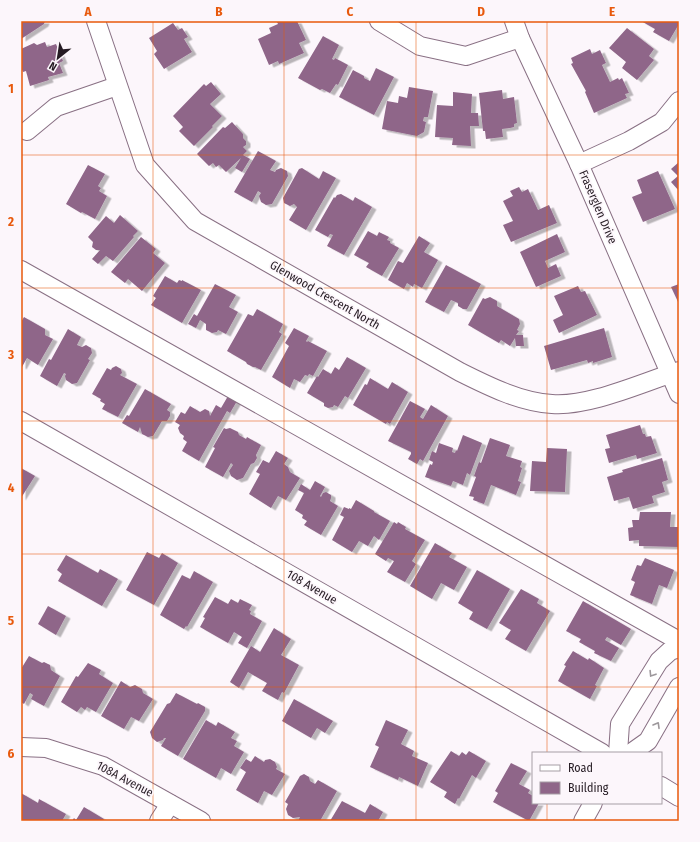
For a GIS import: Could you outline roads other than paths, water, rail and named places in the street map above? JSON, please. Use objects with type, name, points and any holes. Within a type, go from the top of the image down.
[{"type":"street","name":"Glenwood Crescent North","points":[[96,21],[145,165],[195,221],[460,372],[504,392],[527,400],[552,404],[577,403],[604,396],[674,372]]},
{"type":"street","points":[[379,21],[420,46],[466,56],[520,38]]},
{"type":"street","name":"Fraserglen Drive","points":[[514,21],[520,38],[580,164],[674,372],[679,394]]},
{"type":"street","points":[[27,131],[56,107],[117,86]]},
{"type":"street","points":[[580,164],[629,141],[662,122],[679,102]]},
{"type":"street","points":[[21,270],[679,641]]},
{"type":"street","name":"108 Avenue","points":[[21,421],[600,752]]},
{"type":"street","points":[[618,752],[620,724],[659,661],[670,651],[679,648]]},
{"type":"street","points":[[632,752],[648,741],[679,687]]},
{"type":"street","name":"108A Avenue","points":[[21,747],[46,748],[103,766],[201,821]]},
{"type":"street","points":[[662,787],[679,797]]},
{"type":"street","points":[[159,821],[170,804]]},
{"type":"street","points":[[583,821],[593,804]]}]
